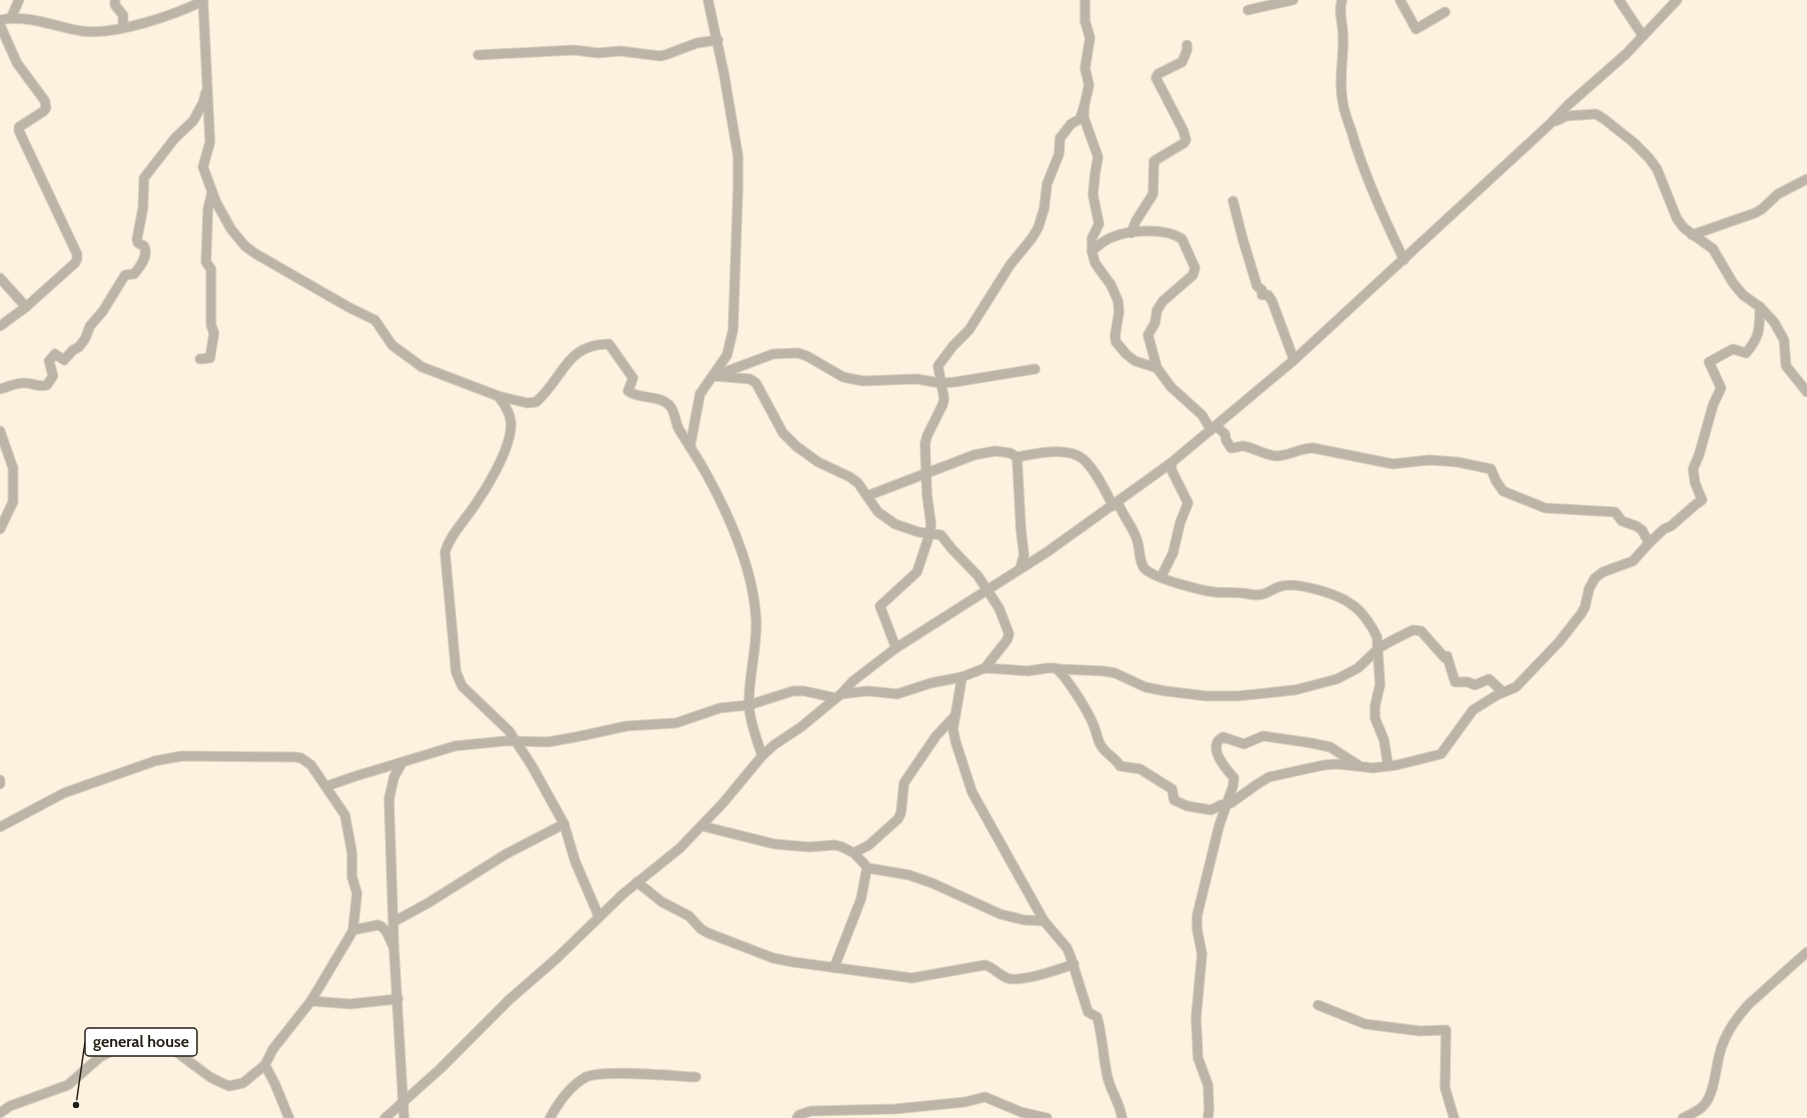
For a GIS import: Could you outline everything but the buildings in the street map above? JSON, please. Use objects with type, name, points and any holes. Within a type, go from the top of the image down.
[{"type":"street","points":[[11,18],[19,0]]},
{"type":"street","points":[[115,0],[115,5],[123,15],[123,27]]},
{"type":"street","points":[[0,20],[11,18],[30,20],[83,32],[97,32],[174,14],[203,0],[210,142],[204,167],[216,202],[231,229],[249,249],[350,308],[378,322],[392,345],[419,365],[498,396],[527,403],[536,402],[577,353],[588,346],[609,344],[633,378],[628,391],[636,395],[654,398],[670,406],[674,413],[677,427],[717,495],[736,540],[751,585],[756,618],[749,705],[762,756]]},
{"type":"street","points":[[690,447],[700,394],[728,355],[733,330],[738,188],[737,150],[718,40],[708,0]]},
{"type":"street","points":[[896,648],[880,606],[917,572],[930,533],[931,524],[928,509],[924,444],[943,404],[944,398],[938,366],[953,346],[969,330],[1010,265],[1032,238],[1038,228],[1046,199],[1047,184],[1059,154],[1060,138],[1071,124],[1080,119],[1089,87],[1085,68],[1090,38],[1085,21],[1086,0]]},
{"type":"street","points":[[1248,10],[1293,0]]},
{"type":"street","points":[[1342,0],[1340,7],[1343,37],[1340,69],[1343,103],[1360,159],[1374,196],[1404,260]]},
{"type":"street","points":[[1400,0],[1416,29],[1445,12]]},
{"type":"street","points":[[1619,0],[1643,36]]},
{"type":"street","points":[[385,1118],[403,1103],[510,999],[557,958],[637,882],[680,848],[723,803],[762,756],[774,745],[801,727],[838,696],[853,681],[896,648],[1047,552],[1171,463],[1294,360],[1404,260],[1551,123],[1568,105],[1626,54],[1678,0]]},
{"type":"street","points":[[0,25],[17,62],[45,101],[46,105],[44,110],[19,127],[19,131],[77,254],[75,263],[26,307],[0,326]]},
{"type":"street","points":[[478,55],[574,50],[598,53],[620,51],[660,56],[696,43],[718,40]]},
{"type":"street","points":[[1131,233],[1136,221],[1153,194],[1154,160],[1184,143],[1186,140],[1183,130],[1156,76],[1182,62],[1187,50],[1187,45]]},
{"type":"street","points":[[0,389],[20,383],[26,383],[38,387],[47,385],[52,376],[49,361],[55,354],[64,360],[79,346],[85,339],[90,326],[103,311],[126,275],[134,274],[141,265],[146,252],[144,246],[138,243],[137,239],[144,203],[144,178],[175,138],[193,121],[203,103],[208,87]]},
{"type":"street","points":[[1084,107],[1084,118],[1098,157],[1094,174],[1094,195],[1099,224],[1092,238],[1092,251],[1095,263],[1111,285],[1118,301],[1119,312],[1115,336],[1116,342],[1126,354],[1135,361],[1157,368]]},
{"type":"street","points":[[1551,123],[1566,116],[1596,114],[1633,142],[1649,158],[1657,169],[1677,219],[1692,235],[1713,249],[1733,282],[1744,295],[1760,307],[1774,322],[1782,336],[1784,345],[1784,361],[1788,370],[1807,392]]},
{"type":"street","points":[[1692,235],[1755,213],[1762,209],[1778,194],[1807,179]]},
{"type":"street","points":[[200,359],[210,358],[214,333],[211,324],[211,268],[206,262],[208,209],[212,191]]},
{"type":"street","points":[[1233,201],[1243,240],[1258,286],[1262,290],[1262,295],[1268,295],[1272,301],[1294,360]]},
{"type":"street","points":[[1092,251],[1109,238],[1142,231],[1167,232],[1182,239],[1195,268],[1193,275],[1163,301],[1157,310],[1155,323],[1148,333],[1157,368],[1175,391],[1213,428],[1225,434],[1226,440],[1231,448],[1242,446],[1260,453],[1274,455],[1284,455],[1304,448],[1313,448],[1393,464],[1429,460],[1457,462],[1491,469],[1500,487],[1508,493],[1545,508],[1615,512],[1622,521],[1642,530],[1649,543]]},
{"type":"street","points":[[0,278],[26,307]]},
{"type":"street","points":[[1057,669],[1085,708],[1093,724],[1100,744],[1106,754],[1117,761],[1120,766],[1140,769],[1172,789],[1174,800],[1187,806],[1210,810],[1221,805],[1231,803],[1269,777],[1324,765],[1338,764],[1373,768],[1397,765],[1441,754],[1473,710],[1520,683],[1559,642],[1585,607],[1589,589],[1595,578],[1604,572],[1633,561],[1649,543],[1702,500],[1695,484],[1693,469],[1699,455],[1713,405],[1721,388],[1709,362],[1733,349],[1746,353],[1756,340],[1759,327],[1760,307]]},
{"type":"street","points":[[713,376],[773,354],[798,353],[807,356],[843,377],[858,381],[872,382],[917,379],[940,383],[1035,369]]},
{"type":"street","points":[[713,376],[750,379],[756,383],[783,433],[792,442],[818,462],[850,477],[858,483],[878,512],[895,524],[907,529],[938,534],[944,537],[952,549],[978,576],[988,589],[999,608],[1009,634],[1007,640],[985,668]]},
{"type":"street","points":[[498,396],[508,409],[510,416],[510,438],[481,496],[449,542],[445,552],[458,679],[462,686],[509,732],[532,766],[564,824],[575,861],[599,917]]},
{"type":"street","points":[[0,431],[13,468],[13,502],[0,529]]},
{"type":"street","points":[[867,496],[974,455],[987,452],[1010,453],[1017,457],[1052,451],[1076,455],[1083,459],[1103,484],[1122,513],[1135,534],[1143,566],[1148,571],[1169,581],[1213,592],[1256,595],[1267,594],[1281,586],[1290,585],[1308,588],[1330,594],[1350,602],[1355,606],[1374,630],[1379,648],[1380,686],[1375,706],[1375,718],[1384,740],[1388,765]]},
{"type":"street","points":[[1017,457],[1021,535],[1024,555],[1020,569]]},
{"type":"street","points":[[1161,577],[1173,553],[1180,523],[1188,503],[1172,471],[1171,463]]},
{"type":"street","points":[[327,786],[456,746],[492,742],[553,741],[627,726],[676,723],[720,708],[749,705],[793,691],[804,691],[838,696],[868,691],[897,694],[931,683],[962,677],[985,668],[1023,671],[1048,668],[1103,671],[1115,673],[1145,687],[1206,696],[1238,696],[1295,690],[1337,679],[1358,668],[1379,648],[1413,630],[1421,631],[1445,658],[1447,656],[1455,682],[1468,682],[1475,685],[1489,679],[1503,692]]},
{"type":"street","points":[[962,677],[953,729],[972,792],[1044,921],[1067,948],[1074,964],[1088,1012],[1097,1017],[1108,1080],[1120,1108],[1122,1118]]},
{"type":"street","points":[[854,853],[869,845],[898,819],[901,813],[904,783],[936,736],[955,716]]},
{"type":"street","points":[[1208,1118],[1208,1085],[1198,1058],[1196,1018],[1202,954],[1197,929],[1197,916],[1234,778],[1218,757],[1217,744],[1223,737],[1244,744],[1263,736],[1312,743],[1330,747],[1361,767]]},
{"type":"street","points":[[0,827],[64,793],[155,761],[177,756],[295,757],[308,762],[327,786],[345,815],[352,853],[352,877],[357,893],[353,930],[311,1001],[273,1049],[264,1065],[248,1081],[238,1085],[229,1086],[210,1077],[171,1048],[123,1045],[94,1060],[68,1085],[10,1106],[0,1113]]},
{"type":"street","points":[[402,763],[394,777],[389,799],[395,921],[394,949],[404,1118]]},
{"type":"street","points":[[395,921],[423,906],[506,854],[564,824]]},
{"type":"street","points":[[702,826],[774,844],[809,847],[835,845],[854,853],[867,868],[909,875],[932,882],[1000,914],[1024,920],[1044,921]]},
{"type":"street","points":[[834,968],[861,899],[867,868]]},
{"type":"street","points":[[637,882],[658,899],[689,916],[701,929],[708,933],[773,958],[834,968],[912,978],[985,965],[1006,978],[1015,979],[1053,972],[1074,964]]},
{"type":"street","points":[[353,930],[378,925],[381,926],[386,930],[394,949]]},
{"type":"street","points":[[1683,1118],[1701,1109],[1707,1100],[1713,1084],[1722,1044],[1741,1013],[1748,1004],[1807,952]]},
{"type":"street","points":[[311,1001],[350,1004],[398,999]]},
{"type":"street","points":[[1318,1005],[1365,1024],[1420,1031],[1446,1030],[1445,1088],[1454,1118]]},
{"type":"street","points":[[264,1065],[275,1084],[289,1118]]},
{"type":"street","points":[[550,1118],[574,1086],[593,1075],[644,1074],[696,1077]]},
{"type":"street","points":[[796,1118],[799,1115],[811,1111],[895,1109],[965,1102],[985,1097],[1024,1115],[1048,1118]]},
{"type":"place","name":"general house","points":[[76,1105]]}]
